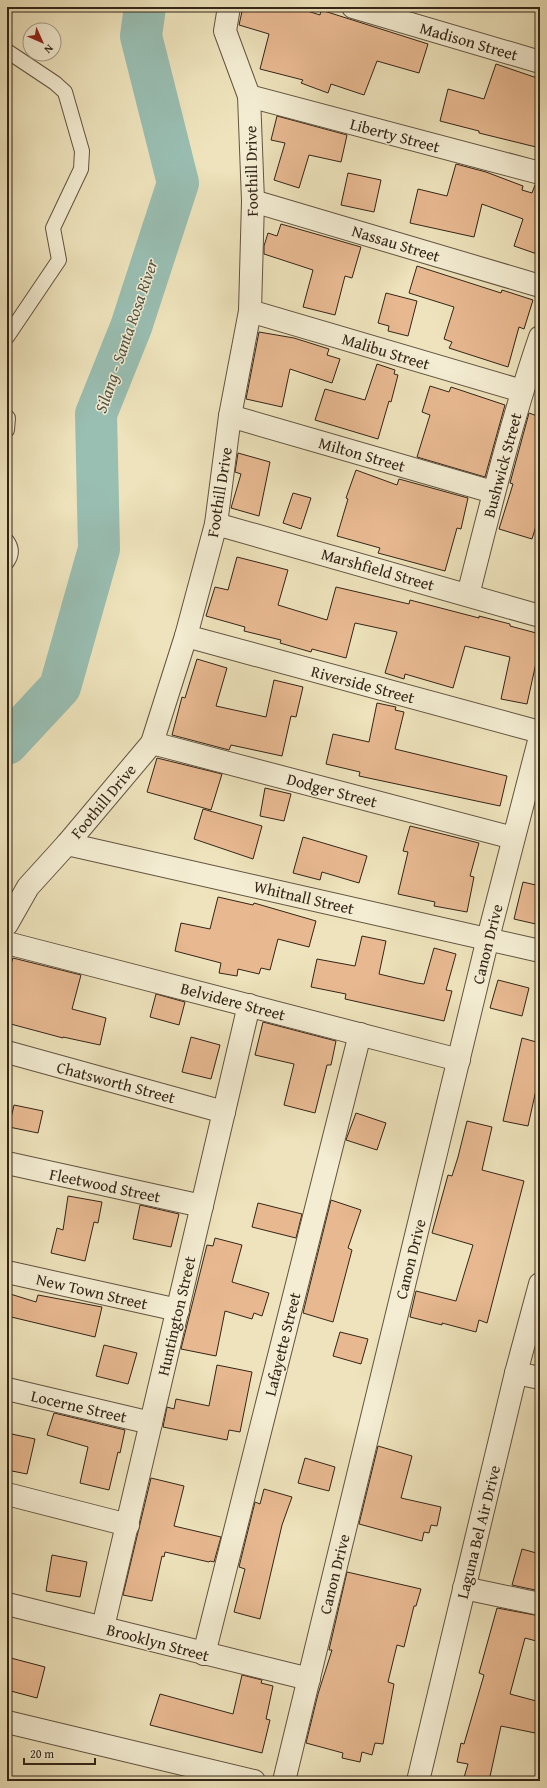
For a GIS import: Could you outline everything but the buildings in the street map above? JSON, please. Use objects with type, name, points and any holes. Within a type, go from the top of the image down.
[{"type":"street","name":"Foothill Drive","points":[[7,924],[28,887],[67,844],[152,742],[186,636],[216,524],[230,416],[250,311],[253,200],[249,96],[225,31],[229,7]]},
{"type":"street","name":"Madison Street","points":[[353,7],[540,62]]},
{"type":"street","name":"Liberty Street","points":[[249,96],[540,174]]},
{"type":"street","name":"Nassau Street","points":[[253,200],[540,286]]},
{"type":"street","name":"Malibu Street","points":[[250,311],[522,391]]},
{"type":"street","name":"Bushwick Street","points":[[468,595],[494,492],[522,391],[540,337]]},
{"type":"street","name":"Milton Street","points":[[230,416],[494,492]]},
{"type":"street","name":"Marshfield Street","points":[[216,524],[540,616]]},
{"type":"street","name":"Riverside Street","points":[[186,636],[540,732]]},
{"type":"street","name":"Canon Drive","points":[[284,1781],[488,938],[540,738]]},
{"type":"street","name":"Dodger Street","points":[[152,742],[513,838]]},
{"type":"street","name":"Whitnall Street","points":[[67,844],[488,938],[540,951]]},
{"type":"street","name":"Belvidere Street","points":[[7,943],[459,1060]]},
{"type":"street","name":"Huntington Street","points":[[103,1627],[249,1005]]},
{"type":"street","name":"Lafayette Street","points":[[204,1654],[360,1034]]},
{"type":"street","name":"Chatsworth Street","points":[[7,1052],[224,1112]]},
{"type":"street","name":"Fleetwood Street","points":[[7,1163],[202,1206]]},
{"type":"street","name":"New Town Street","points":[[7,1272],[178,1310]]},
{"type":"street","name":"Laguna Bel Air Drive","points":[[418,1781],[516,1373],[540,1284]]},
{"type":"street","points":[[516,1373],[540,1378]]},
{"type":"street","name":"Locerne Street","points":[[7,1389],[151,1423]]},
{"type":"street","points":[[7,1494],[128,1525]]},
{"type":"street","points":[[464,1588],[540,1604]]},
{"type":"street","name":"Brooklyn Street","points":[[7,1604],[309,1679]]},
{"type":"street","points":[[7,1722],[254,1781]]},
{"type":"lane","points":[[7,51],[55,83],[65,92],[82,151],[81,169],[53,228],[59,260],[7,337]]},
{"type":"lane","points":[[7,417],[7,430]]},
{"type":"lane","points":[[7,541],[11,546],[10,557],[7,562]]},
{"type":"waterway","name":"Silang - Santa Rosa River","points":[[7,744],[60,687],[99,549],[96,414],[131,327],[178,183],[141,36],[145,7]]}]
